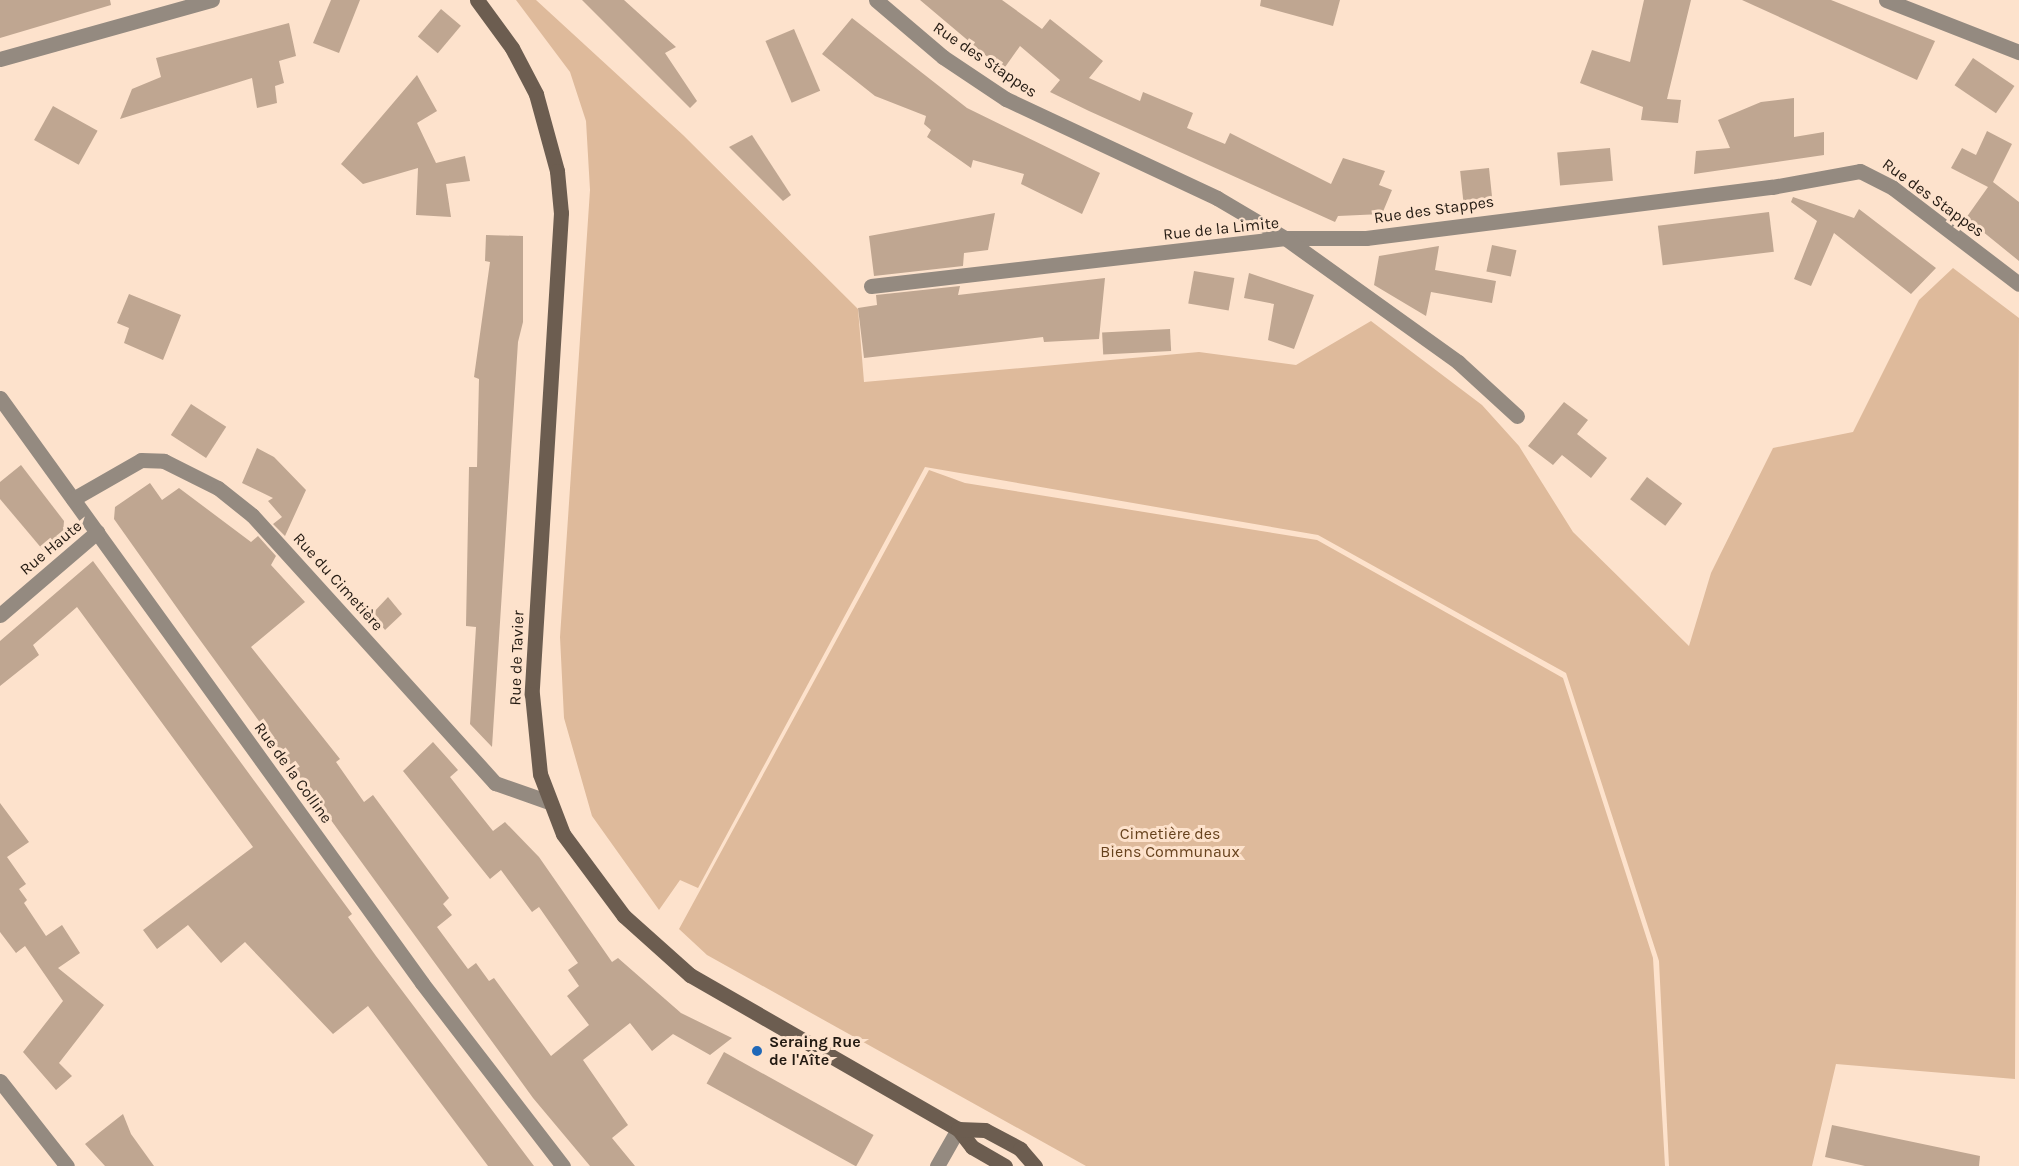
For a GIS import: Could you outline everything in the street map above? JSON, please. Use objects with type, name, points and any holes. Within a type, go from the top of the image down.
[{"type":"street","points":[[0,59],[212,0]]},
{"type":"street","name":"Rue de Tavier","points":[[477,0],[512,48],[536,94],[550,135],[560,203],[532,694],[536,751],[549,802],[585,870],[624,916],[690,975],[958,1129],[972,1147],[1005,1166]]},
{"type":"street","points":[[1886,0],[2019,52]]},
{"type":"street","name":"Rue des Stappes","points":[[879,1],[943,57],[1005,99],[1217,198],[1285,238],[1366,238],[1772,188],[1860,171],[1893,188],[2019,284]]},
{"type":"street","name":"Rue de la Limite","points":[[871,285],[1285,238],[1458,362],[1517,416]]},
{"type":"street","name":"Rue de la Colline","points":[[0,398],[428,990],[563,1166]]},
{"type":"street","name":"Rue du Cimetière","points":[[73,499],[141,460],[164,461],[218,488],[252,515],[495,783],[549,802]]},
{"type":"street","name":"Rue Haute","points":[[0,615],[97,532]]},
{"type":"street","points":[[0,1081],[67,1166]]},
{"type":"street","points":[[937,1166],[958,1129]]},
{"type":"street","name":"Rue de Tavier","points":[[958,1129],[985,1130],[1020,1149],[1035,1166]]},
{"type":"green space","points":[[516,0],[536,0],[683,135],[858,309],[864,382],[1199,352],[1296,365],[1371,321],[1482,405],[1519,446],[1573,532],[1689,646],[1711,573],[1773,448],[1853,432],[1919,300],[1953,268],[2019,318],[2015,1079],[1836,1064],[1812,1166],[1669,1166],[1659,961],[1566,673],[1318,535],[925,467],[698,888],[680,880],[659,910],[592,816],[564,718],[560,637],[590,190],[586,121],[570,72]]},
{"type":"green space","name":"Cimetière des Biens Communaux","points":[[929,470],[965,483],[1317,540],[1563,678],[1653,958],[1665,1166],[1086,1166],[707,955],[679,929]]},
{"type":"building","points":[[0,0],[110,0],[111,5],[0,38]]},
{"type":"building","points":[[331,0],[360,0],[339,53],[313,43]]},
{"type":"building","points":[[582,0],[624,0],[676,47],[665,53],[697,101],[690,108]]},
{"type":"building","points":[[920,0],[1002,0],[1042,29],[1050,19],[1103,61],[1089,78],[1140,101],[1143,92],[1193,113],[1187,128],[1225,144],[1230,133],[1331,184],[1343,158],[1385,171],[1379,185],[1392,190],[1382,214],[1338,216],[1335,222],[1089,111],[1050,92],[1060,80],[1020,46],[1003,70]]},
{"type":"building","points":[[1261,0],[1340,0],[1333,26],[1260,6]]},
{"type":"building","points":[[1644,0],[1691,0],[1667,99],[1681,100],[1678,123],[1641,120],[1643,107],[1580,83],[1592,50],[1630,62]]},
{"type":"building","points":[[1742,0],[1831,0],[1935,41],[1917,80]]},
{"type":"building","points":[[441,9],[461,26],[438,53],[418,37]]},
{"type":"building","points":[[852,18],[967,108],[1100,173],[1082,214],[1021,184],[1024,174],[973,160],[971,168],[927,137],[931,130],[924,124],[926,116],[875,96],[822,54]]},
{"type":"building","points":[[289,23],[296,56],[279,61],[284,83],[275,86],[277,103],[257,108],[252,78],[120,119],[132,89],[161,77],[156,58]]},
{"type":"building","points":[[794,29],[820,91],[792,103],[765,41]]},
{"type":"building","points":[[1973,58],[2014,86],[1996,113],[1955,85]]},
{"type":"building","points":[[417,75],[437,111],[417,123],[436,163],[465,156],[470,181],[446,184],[451,217],[416,215],[418,168],[363,184],[341,164]]},
{"type":"building","points":[[1794,98],[1794,137],[1824,132],[1824,155],[1694,174],[1696,151],[1730,148],[1718,120],[1761,102]]},
{"type":"building","points":[[53,106],[98,131],[79,165],[34,140]]},
{"type":"building","points":[[1987,131],[2012,144],[1993,182],[2019,202],[2019,261],[1966,218],[1988,187],[1951,168],[1962,148],[1976,155]]},
{"type":"building","points":[[752,135],[791,195],[783,201],[729,147]]},
{"type":"building","points":[[1610,148],[1613,181],[1560,185],[1557,153]]},
{"type":"building","points":[[1489,168],[1492,198],[1463,201],[1460,171]]},
{"type":"building","points":[[1793,197],[1854,218],[1859,209],[1936,268],[1911,294],[1834,233],[1811,286],[1794,279],[1817,221],[1791,202]]},
{"type":"building","points":[[1769,212],[1774,252],[1663,265],[1658,226]]},
{"type":"building","points":[[995,213],[988,250],[964,253],[963,266],[874,276],[869,236]]},
{"type":"building","points":[[486,235],[523,236],[523,322],[518,342],[492,747],[470,724],[476,627],[466,626],[469,467],[477,467],[479,379],[474,377],[490,262],[485,261]]},
{"type":"building","points":[[1492,245],[1516,250],[1511,277],[1486,271]]},
{"type":"building","points":[[1439,246],[1435,270],[1496,281],[1492,303],[1431,292],[1426,316],[1374,285],[1379,256]]},
{"type":"building","points":[[1194,271],[1234,278],[1229,311],[1188,303]]},
{"type":"building","points":[[1249,273],[1314,295],[1294,349],[1268,340],[1274,304],[1244,298]]},
{"type":"building","points":[[1105,278],[1099,339],[1044,342],[1043,337],[864,358],[858,308],[877,305],[876,295],[960,286],[958,295]]},
{"type":"building","points":[[129,294],[181,315],[163,360],[124,343],[129,328],[117,323]]},
{"type":"building","points":[[1170,329],[1171,351],[1103,355],[1102,333]]},
{"type":"building","points":[[1564,402],[1588,420],[1577,434],[1607,458],[1591,478],[1562,455],[1553,465],[1528,446]]},
{"type":"building","points":[[191,404],[226,427],[206,458],[171,435]]},
{"type":"building","points":[[257,448],[274,457],[306,490],[285,536],[273,524],[282,517],[268,501],[273,498],[242,483]]},
{"type":"building","points":[[21,465],[64,521],[63,533],[43,550],[0,499],[0,482]]},
{"type":"building","points":[[1647,477],[1682,503],[1665,526],[1630,499]]},
{"type":"building","points":[[150,483],[162,500],[179,488],[251,542],[258,536],[276,556],[271,565],[305,602],[251,647],[340,759],[336,762],[364,802],[373,795],[449,898],[443,904],[452,915],[437,927],[468,969],[476,963],[489,981],[494,978],[551,1056],[589,1025],[567,996],[579,986],[568,970],[578,963],[539,907],[532,912],[501,870],[490,879],[403,771],[433,742],[458,770],[450,777],[493,831],[505,822],[539,857],[612,962],[618,958],[681,1013],[732,1038],[710,1055],[673,1034],[652,1051],[630,1023],[583,1060],[628,1125],[612,1138],[635,1166],[590,1166],[533,1098],[192,629],[114,519],[115,507]]},
{"type":"building","points":[[93,561],[352,914],[348,917],[376,956],[534,1166],[488,1166],[368,1006],[333,1034],[245,942],[221,963],[188,925],[157,949],[143,930],[253,847],[77,607],[33,645],[39,655],[0,686],[0,641]]},
{"type":"building","points":[[388,597],[402,614],[385,630],[372,614]]},
{"type":"building","points":[[0,803],[29,842],[7,857],[26,884],[19,889],[27,900],[24,903],[46,936],[62,925],[80,953],[58,968],[104,1005],[59,1063],[72,1076],[56,1090],[23,1052],[63,1001],[25,946],[16,953],[0,932]]},
{"type":"building","points":[[724,1052],[874,1135],[855,1166],[707,1083]]},
{"type":"building","points":[[123,1114],[131,1134],[154,1166],[105,1166],[85,1144]]},
{"type":"building","points":[[1832,1125],[1980,1156],[1979,1166],[1865,1166],[1825,1157]]},
{"type":"place","name":"Seraing Rue de l'Aîte","points":[[757,1051]]}]
